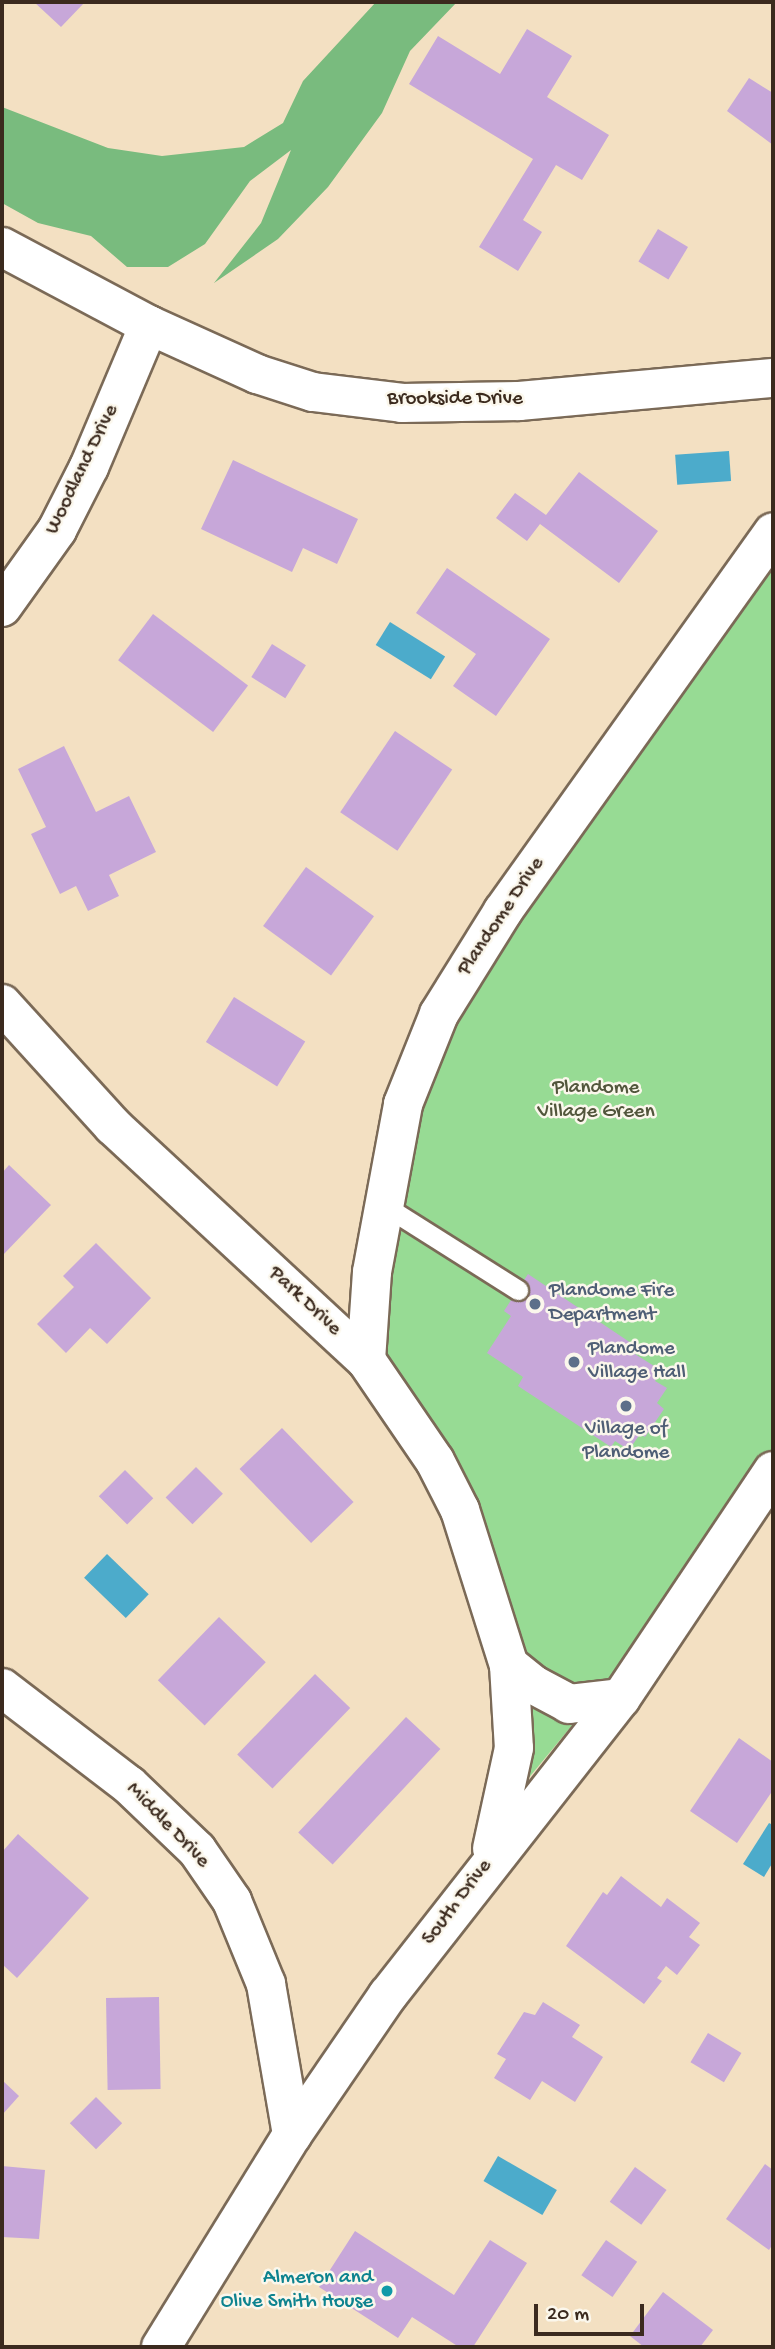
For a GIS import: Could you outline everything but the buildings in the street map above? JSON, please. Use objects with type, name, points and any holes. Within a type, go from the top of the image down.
[{"type":"street","name":"Brookside Drive","points":[[2,247],[149,325],[268,378],[313,392],[402,403],[519,401],[773,378]]},
{"type":"street","name":"Woodland Drive","points":[[2,607],[57,530],[89,467],[149,325]]},
{"type":"street","name":"Plandome Drive","points":[[366,1360],[382,1205],[403,1104],[439,1014],[503,911],[773,532]]},
{"type":"street","name":"Park Drive","points":[[2,1004],[113,1126],[366,1360],[412,1422],[460,1510],[509,1665],[514,1748],[488,1862]]},
{"type":"street","name":"South Drive","points":[[162,2347],[292,2135],[388,1995],[488,1862],[621,1698],[773,1471]]},
{"type":"street","points":[[509,1665],[534,1685],[569,1703],[621,1698]]},
{"type":"street","name":"Middle Drive","points":[[2,1688],[129,1784],[197,1850],[232,1901],[266,1984],[292,2135]]},
{"type":"lane","points":[[382,1205],[518,1290]]},
{"type":"green space","points":[[376,2],[457,2],[410,51],[382,113],[328,187],[278,239],[214,283],[261,223],[291,150],[250,181],[205,244],[168,267],[127,267],[91,236],[38,223],[2,203],[2,107],[108,148],[162,156],[244,147],[283,123],[303,81]]},
{"type":"green space","name":"Plandome Village Green","points":[[773,532],[773,1471],[621,1698],[534,1685],[487,1587],[366,1360],[419,1058]]},
{"type":"green space","points":[[530,1704],[574,1723],[527,1780],[525,1779]]},
{"type":"water","points":[[729,451],[731,481],[677,485],[675,455]]},
{"type":"water","points":[[390,622],[445,656],[431,679],[376,645]]},
{"type":"water","points":[[107,1554],[149,1594],[126,1618],[84,1578]]},
{"type":"water","points":[[769,1823],[773,1825],[773,1862],[764,1877],[743,1864]]},
{"type":"water","points":[[498,2156],[557,2190],[542,2215],[483,2181]]},
{"type":"place","name":"Plandome Fire Department","points":[[535,1304]]},
{"type":"place","name":"Plandome Village Hall","points":[[574,1362]]},
{"type":"place","name":"Village of Plandome","points":[[626,1406]]},
{"type":"place","name":"Almeron and Olive Smith House","points":[[387,2291]]}]
